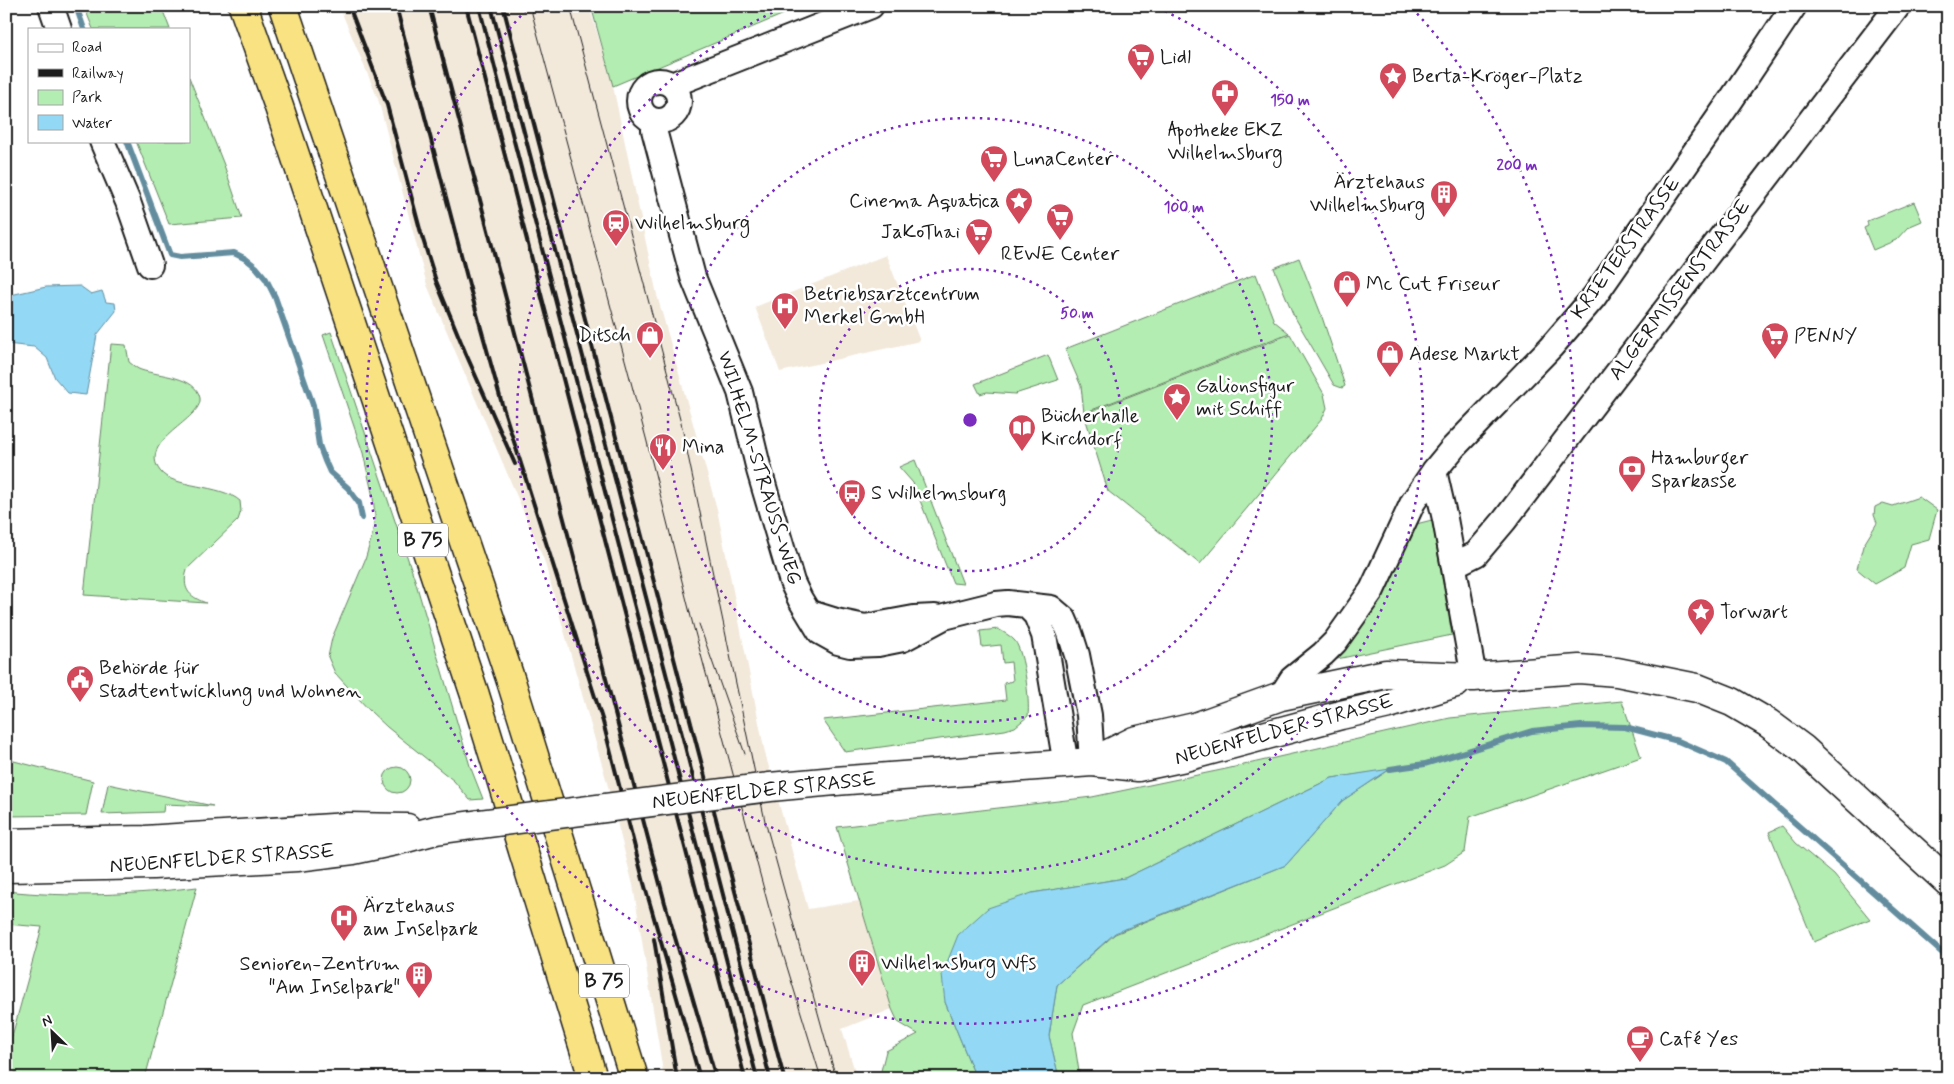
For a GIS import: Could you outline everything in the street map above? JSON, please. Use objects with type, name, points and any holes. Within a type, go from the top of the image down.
[{"type":"highway","name":"B 75","points":[[243,6],[279,106],[475,695],[593,1078]]},
{"type":"highway","name":"B 75","points":[[283,6],[511,681],[634,1078]]},
{"type":"main road","name":"NEUENFELDER STRASSE","points":[[1092,762],[1134,741],[1195,727],[1281,696],[1386,674],[1474,677],[1579,669],[1617,672],[1697,688],[1732,702],[1768,723],[1803,749],[1948,882]]},
{"type":"main road","name":"NEUENFELDER STRASSE","points":[[6,868],[153,865],[297,857],[353,850],[436,830],[770,787],[1092,762],[1138,767],[1389,704],[1474,677]]},
{"type":"main road","name":"NEUENFELDER STRASSE","points":[[6,843],[145,840],[348,827],[436,830]]},
{"type":"street","points":[[51,6],[59,28]]},
{"type":"street","points":[[673,86],[871,6]]},
{"type":"street","name":"KRIETERSTRASSE","points":[[1281,696],[1292,679],[1335,642],[1372,590],[1413,502],[1434,471],[1453,448],[1551,347],[1594,297],[1794,6]]},
{"type":"street","name":"ALGERMISSENSTRASSE","points":[[1454,565],[1470,559],[1484,546],[1898,6]]},
{"type":"street","points":[[659,80],[673,86],[678,93],[679,102],[677,110],[671,116],[664,120],[655,121],[643,113],[639,107],[640,92],[644,86],[659,80]]},
{"type":"street","name":"WILHELM-STRAUSS-WEG","points":[[655,121],[654,130],[693,277],[740,392],[759,470],[792,582],[800,599],[810,613],[836,622],[865,626],[914,618],[944,617],[996,604],[1008,603],[1051,608],[1059,613],[1070,633],[1089,714],[1092,762]]},
{"type":"street","points":[[102,142],[128,202],[150,265]]},
{"type":"street","points":[[1434,471],[1454,565],[1474,677]]},
{"type":"street","points":[[1028,606],[1036,615],[1044,634],[1066,764]]},
{"type":"shaded area","points":[[339,6],[589,6],[613,86],[657,295],[717,509],[765,753],[808,909],[859,901],[892,1009],[842,1029],[857,1078],[664,1078],[633,885],[606,779],[544,560],[427,285],[378,99]]},
{"type":"shaded area","points":[[886,255],[920,341],[780,372],[755,307]]},
{"type":"green space","points":[[84,6],[161,6],[170,28],[93,28]]},
{"type":"green space","points":[[591,6],[803,6],[613,86]]},
{"type":"green space","points":[[190,80],[224,165],[242,218],[169,224],[136,142],[190,142]]},
{"type":"green space","points":[[1914,202],[1922,221],[1908,227],[1896,240],[1873,250],[1864,228],[1868,226],[1867,221]]},
{"type":"green space","points":[[1299,258],[1321,314],[1345,386],[1342,388],[1334,385],[1293,314],[1274,268]]},
{"type":"green space","points":[[1256,274],[1274,321],[1289,333],[1084,413],[1081,386],[1065,349]]},
{"type":"green space","points":[[331,332],[415,580],[470,766],[483,799],[470,800],[454,781],[387,727],[335,673],[328,657],[332,638],[365,560],[372,536],[375,516],[373,497],[363,453],[323,335]]},
{"type":"green space","points":[[1290,334],[1324,394],[1327,408],[1322,419],[1200,564],[1108,491],[1084,414]]},
{"type":"green space","points":[[111,344],[126,345],[129,362],[138,369],[184,381],[192,385],[200,398],[198,406],[192,414],[163,440],[157,450],[155,460],[160,471],[175,480],[221,492],[240,501],[241,511],[238,520],[187,569],[185,582],[188,591],[195,598],[206,603],[84,595]]},
{"type":"green space","points":[[1048,355],[1058,380],[1015,394],[987,392],[980,394],[975,384]]},
{"type":"green space","points":[[915,460],[963,584],[953,583],[913,483],[899,467]]},
{"type":"green space","points":[[1919,497],[1937,510],[1929,539],[1911,544],[1904,568],[1875,584],[1857,569],[1863,546],[1877,523],[1874,515],[1875,507],[1883,503],[1893,506]]},
{"type":"green space","points":[[1432,520],[1452,635],[1337,659],[1334,653],[1412,525]]},
{"type":"green space","points":[[998,629],[1015,641],[1026,677],[1028,716],[1015,727],[1005,730],[845,752],[823,720],[1006,700],[1004,683],[1013,681],[1011,662],[1003,663],[1001,645],[982,647],[980,631]]},
{"type":"green space","points":[[1622,701],[1641,757],[1470,817],[1465,852],[1445,865],[1083,1005],[1073,1033],[1080,1078],[1059,1078],[1049,1036],[1057,985],[1115,934],[1286,865],[1342,801],[1389,770],[1332,778],[1125,878],[1032,893],[945,1002],[976,1078],[881,1078],[886,1051],[918,1034],[898,1022],[892,1009],[837,827],[1092,797],[1226,769],[1450,718]]},
{"type":"green space","points":[[6,759],[93,781],[86,815],[6,816]]},
{"type":"green space","points":[[397,767],[406,771],[410,780],[406,789],[397,793],[388,789],[384,780],[388,771]]},
{"type":"green space","points":[[108,784],[213,806],[164,804],[163,812],[102,814]]},
{"type":"green space","points":[[1782,826],[1796,843],[1834,875],[1870,919],[1814,942],[1769,832]]},
{"type":"green space","points":[[197,887],[145,1078],[6,1078],[6,1058],[42,927],[6,924],[6,891],[102,895]]},
{"type":"water","points":[[80,286],[91,294],[102,291],[106,302],[115,303],[116,311],[97,335],[86,395],[68,393],[55,378],[47,358],[34,347],[6,344],[6,296],[46,287]]},
{"type":"water","points":[[1390,769],[1342,801],[1286,865],[1115,933],[1057,985],[1049,1036],[1059,1078],[976,1078],[945,1002],[942,975],[958,935],[988,908],[1032,893],[1125,878],[1332,778]]},
{"type":"waterway","points":[[76,6],[84,28]]},
{"type":"waterway","points":[[127,142],[170,255],[180,257],[234,253],[256,267],[266,279],[275,297],[313,405],[319,445],[325,461],[330,472],[348,488],[359,503],[362,518]]},
{"type":"waterway","points":[[1390,769],[1425,764],[1532,731],[1581,726],[1625,727],[1678,741],[1726,762],[1948,958]]},
{"type":"tram line","points":[[530,6],[769,908],[821,1078]]},
{"type":"tram line","points":[[570,6],[682,427],[765,821],[836,1078]]},
{"type":"tram line","points":[[699,624],[745,754]]},
{"type":"railway","points":[[349,6],[387,105],[421,233],[436,281],[515,464]]},
{"type":"railway","points":[[396,6],[502,404],[603,722],[644,883],[700,1078]]},
{"type":"railway","points":[[429,6],[665,903],[716,1078]]},
{"type":"railway","points":[[466,6],[745,1078]]},
{"type":"railway","points":[[479,6],[757,1078]]},
{"type":"railway","points":[[491,6],[770,1078]]},
{"type":"railway","points":[[503,6],[784,1078]]},
{"type":"railway","points":[[654,939],[677,1078]]},
{"type":"place","name":"Lidl","points":[[1141,81]]},
{"type":"place","name":"Berta-Kröger-Platz","points":[[1393,100]]},
{"type":"place","name":"Apotheke EKZ Wilhelmsburg","points":[[1225,117]]},
{"type":"place","name":"LunaCenter","points":[[994,183]]},
{"type":"place","name":"Ärztehaus Wilhelmsburg","points":[[1444,218]]},
{"type":"place","name":"Cinema Aquatica","points":[[1019,225]]},
{"type":"place","name":"REWE Center","points":[[1060,241]]},
{"type":"place","name":"Wilhelmsburg","points":[[616,247]]},
{"type":"place","name":"JaKoThai","points":[[979,256]]},
{"type":"place","name":"Mc Cut Friseur","points":[[1347,308]]},
{"type":"place","name":"Betriebsarztcentrum Merkel GmbH","points":[[785,330]]},
{"type":"place","name":"Ditsch","points":[[650,359]]},
{"type":"place","name":"PENNY","points":[[1775,360]]},
{"type":"place","name":"Adese Markt","points":[[1390,378]]},
{"type":"place","name":"Galionsfigur mit Schiff","points":[[1177,421]]},
{"type":"place","name":"Bücherhalle Kirchdorf","points":[[1022,452]]},
{"type":"place","name":"Mina","points":[[663,471]]},
{"type":"place","name":"Hamburger Sparkasse","points":[[1632,493]]},
{"type":"place","name":"S Wilhelmsburg","points":[[852,517]]},
{"type":"place","name":"Torwart","points":[[1701,636]]},
{"type":"place","name":"Behörde für Stadtentwicklung und Wohnen","points":[[80,703]]},
{"type":"place","name":"Ärztehaus am Inselpark","points":[[344,942]]},
{"type":"place","name":"Wilhelmsburg Wfs","points":[[862,987]]},
{"type":"place","name":"Senioren-Zentrum \"Am Inselpark\"","points":[[419,999]]},
{"type":"place","name":"Café Yes","points":[[1640,1063]]}]
